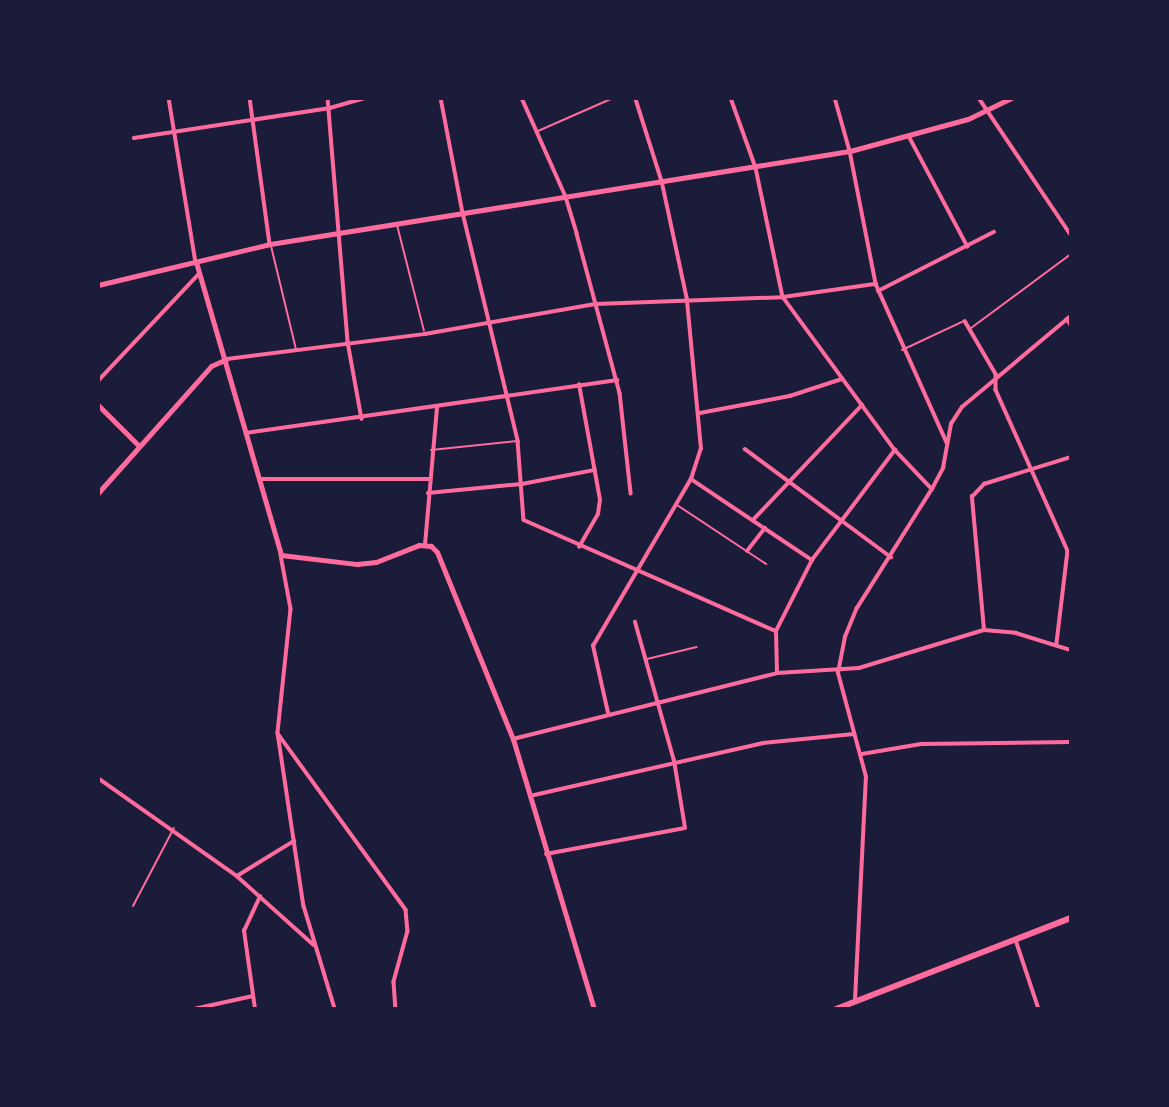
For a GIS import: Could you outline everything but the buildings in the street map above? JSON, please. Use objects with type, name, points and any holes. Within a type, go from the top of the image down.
[{"type":"main road","points":[[836,1009],[1071,918]]},
{"type":"street","points":[[169,98],[196,262],[227,359],[257,479],[281,555],[291,609],[278,733],[294,841],[315,947],[335,1009]]},
{"type":"street","points":[[250,98],[270,244]]},
{"type":"street","points":[[328,98],[348,342],[362,419]]},
{"type":"street","points":[[134,138],[330,108],[364,98]]},
{"type":"street","points":[[441,98],[463,213],[518,441],[522,484],[521,510],[527,523],[776,631]]},
{"type":"street","points":[[522,98],[566,197],[617,380],[631,493]]},
{"type":"street","points":[[608,713],[592,651],[634,571],[677,505],[691,479],[701,449],[700,413],[687,300],[662,183],[635,98]]},
{"type":"street","points":[[731,98],[756,169],[783,297],[895,450],[932,489]]},
{"type":"street","points":[[835,98],[850,151],[878,291],[902,350],[948,445]]},
{"type":"street","points":[[979,98],[1071,234]]},
{"type":"street","points":[[98,285],[270,244],[756,169],[850,151],[910,138],[988,111],[1011,98]]},
{"type":"street","points":[[910,138],[968,247]]},
{"type":"street","points":[[878,291],[994,232]]},
{"type":"street","points":[[98,381],[200,274]]},
{"type":"street","points":[[98,493],[211,366],[227,359],[425,334],[596,304],[783,297],[876,284]]},
{"type":"street","points":[[855,1001],[860,835],[865,801],[862,754],[838,673],[845,637],[857,608],[932,489],[948,445],[951,424],[962,407],[996,374],[1069,318],[1071,326]]},
{"type":"street","points":[[965,321],[996,374],[996,390],[1029,469],[1069,550],[1057,643]]},
{"type":"street","points":[[700,413],[790,396],[842,379]]},
{"type":"street","points":[[246,433],[362,419],[617,380]]},
{"type":"street","points":[[579,385],[595,470],[598,514],[579,547]]},
{"type":"street","points":[[98,405],[138,445]]},
{"type":"street","points":[[754,519],[786,481],[862,405]]},
{"type":"street","points":[[425,545],[436,408]]},
{"type":"street","points":[[745,449],[840,522],[891,557]]},
{"type":"street","points":[[777,673],[776,631],[812,560],[895,450]]},
{"type":"street","points":[[984,630],[972,497],[984,484],[1071,457]]},
{"type":"street","points":[[428,494],[522,484],[595,470]]},
{"type":"street","points":[[257,479],[429,479]]},
{"type":"street","points":[[691,479],[812,560]]},
{"type":"street","points":[[747,551],[765,528]]},
{"type":"street","points":[[281,555],[357,564],[376,562],[425,545],[435,549],[513,739],[594,1009]]},
{"type":"street","points":[[546,854],[674,834],[683,830],[685,821],[674,761],[635,622]]},
{"type":"street","points":[[513,739],[658,700],[777,673],[838,673],[984,630],[1057,643],[1071,650]]},
{"type":"street","points":[[278,733],[406,911],[408,931],[394,982],[396,1009]]},
{"type":"street","points":[[530,796],[674,761],[763,743],[854,734]]},
{"type":"street","points":[[862,754],[922,744],[1071,742]]},
{"type":"street","points":[[98,778],[174,828],[237,876],[315,947]]},
{"type":"street","points":[[237,876],[294,841]]},
{"type":"street","points":[[255,1009],[244,931],[260,897]]},
{"type":"street","points":[[1016,940],[1039,1009]]},
{"type":"street","points":[[194,1009],[253,996]]},
{"type":"lane","points":[[537,132],[613,98]]},
{"type":"lane","points":[[397,224],[425,334]]},
{"type":"lane","points":[[270,244],[296,350]]},
{"type":"lane","points":[[970,329],[1071,254]]},
{"type":"lane","points":[[902,350],[965,321]]},
{"type":"lane","points":[[431,450],[518,441]]},
{"type":"lane","points":[[677,505],[766,564]]},
{"type":"lane","points":[[646,660],[697,647]]},
{"type":"lane","points":[[133,906],[174,828]]}]
